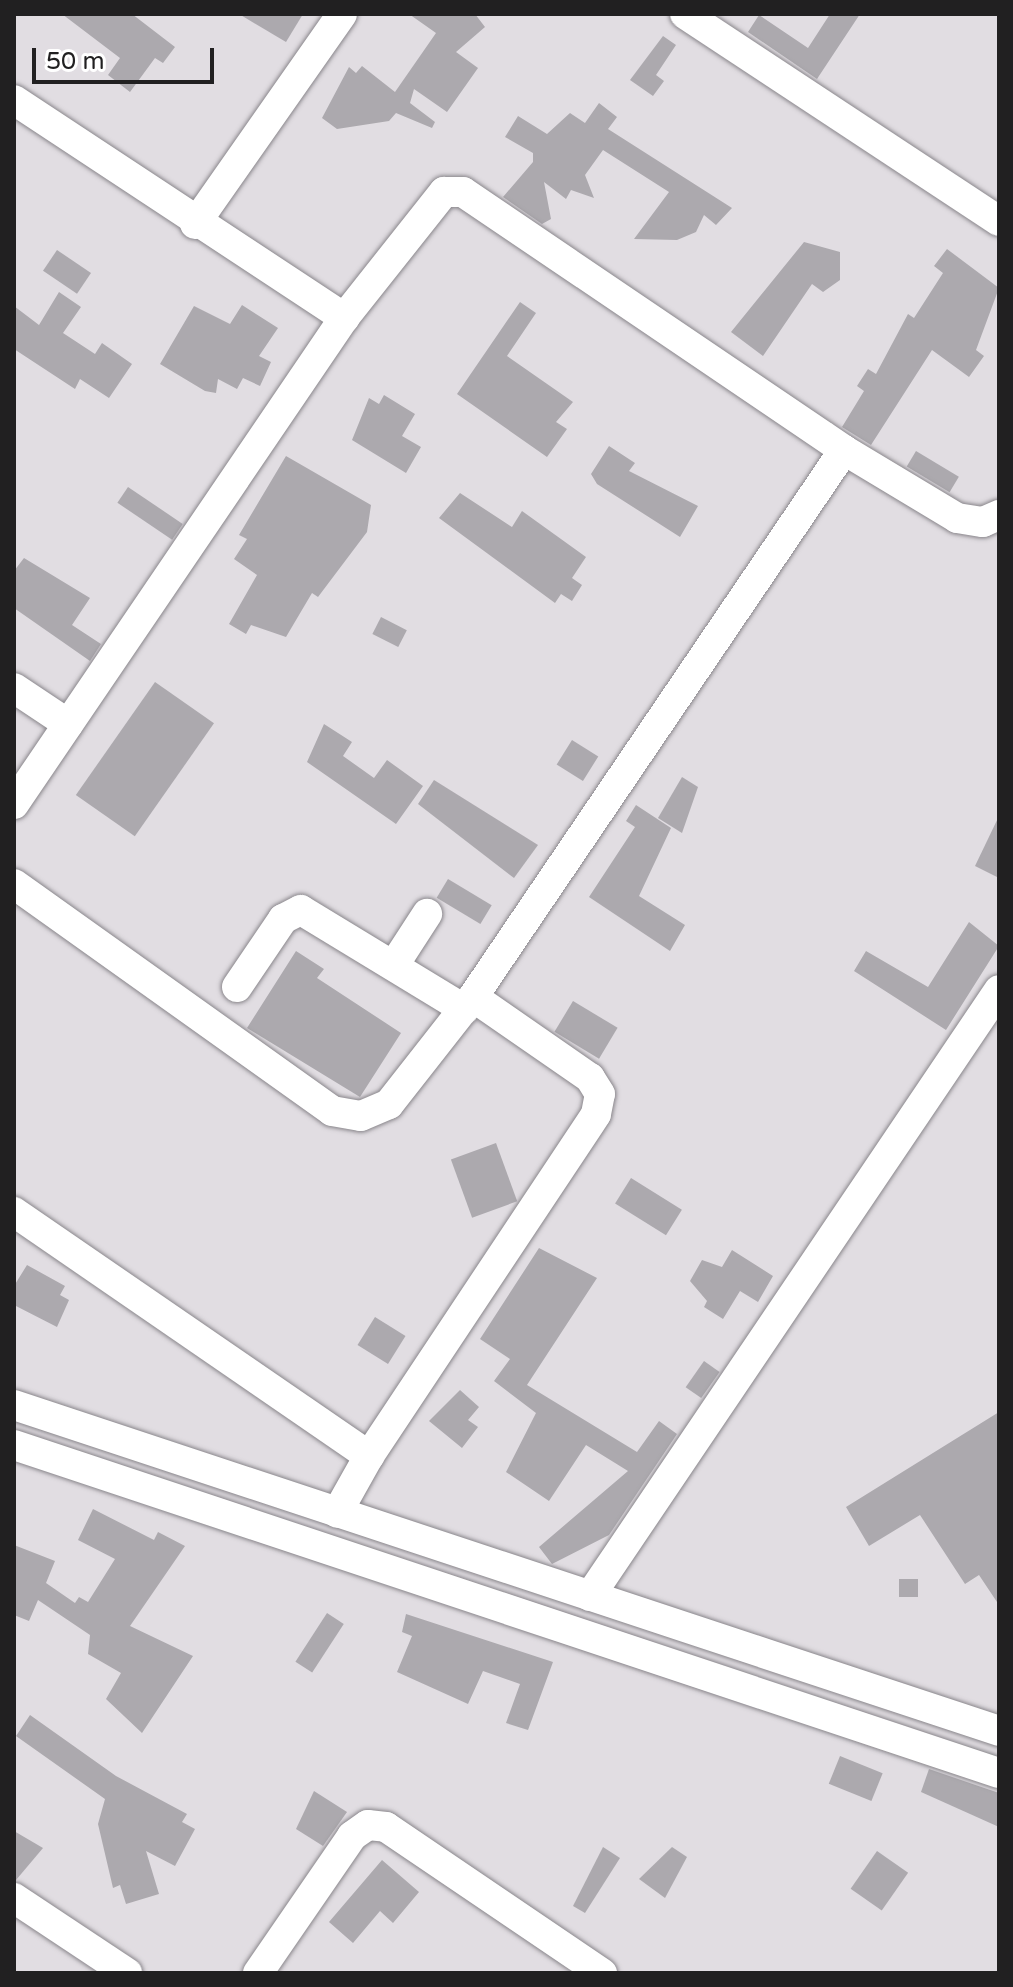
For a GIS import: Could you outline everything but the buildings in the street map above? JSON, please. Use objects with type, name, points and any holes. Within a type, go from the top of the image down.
[{"type":"street","points":[[195,224],[342,14]]},
{"type":"street","points":[[685,14],[997,215]]},
{"type":"street","points":[[14,100],[195,224],[344,318]]},
{"type":"street","points":[[14,804],[344,318],[429,205],[444,192],[463,192],[844,450],[957,518],[983,522],[999,515]]},
{"type":"street","points":[[14,884],[332,1111],[361,1116],[389,1104],[468,1003],[844,450]]},
{"type":"street","points":[[14,688],[68,724]]},
{"type":"street","points":[[237,987],[283,919],[301,910],[394,965],[468,1003],[590,1078],[600,1094],[596,1114],[369,1456],[337,1513]]},
{"type":"street","points":[[394,965],[427,914]]},
{"type":"street","points":[[590,1596],[999,990]]},
{"type":"street","points":[[14,1212],[369,1456]]},
{"type":"street","points":[[14,1405],[999,1731]]},
{"type":"street","points":[[14,1445],[999,1773]]},
{"type":"street","points":[[519,1611],[538,1579]]},
{"type":"street","points":[[258,1973],[352,1836],[368,1825],[386,1827],[602,1973]]},
{"type":"street","points":[[14,1898],[127,1973]]}]
